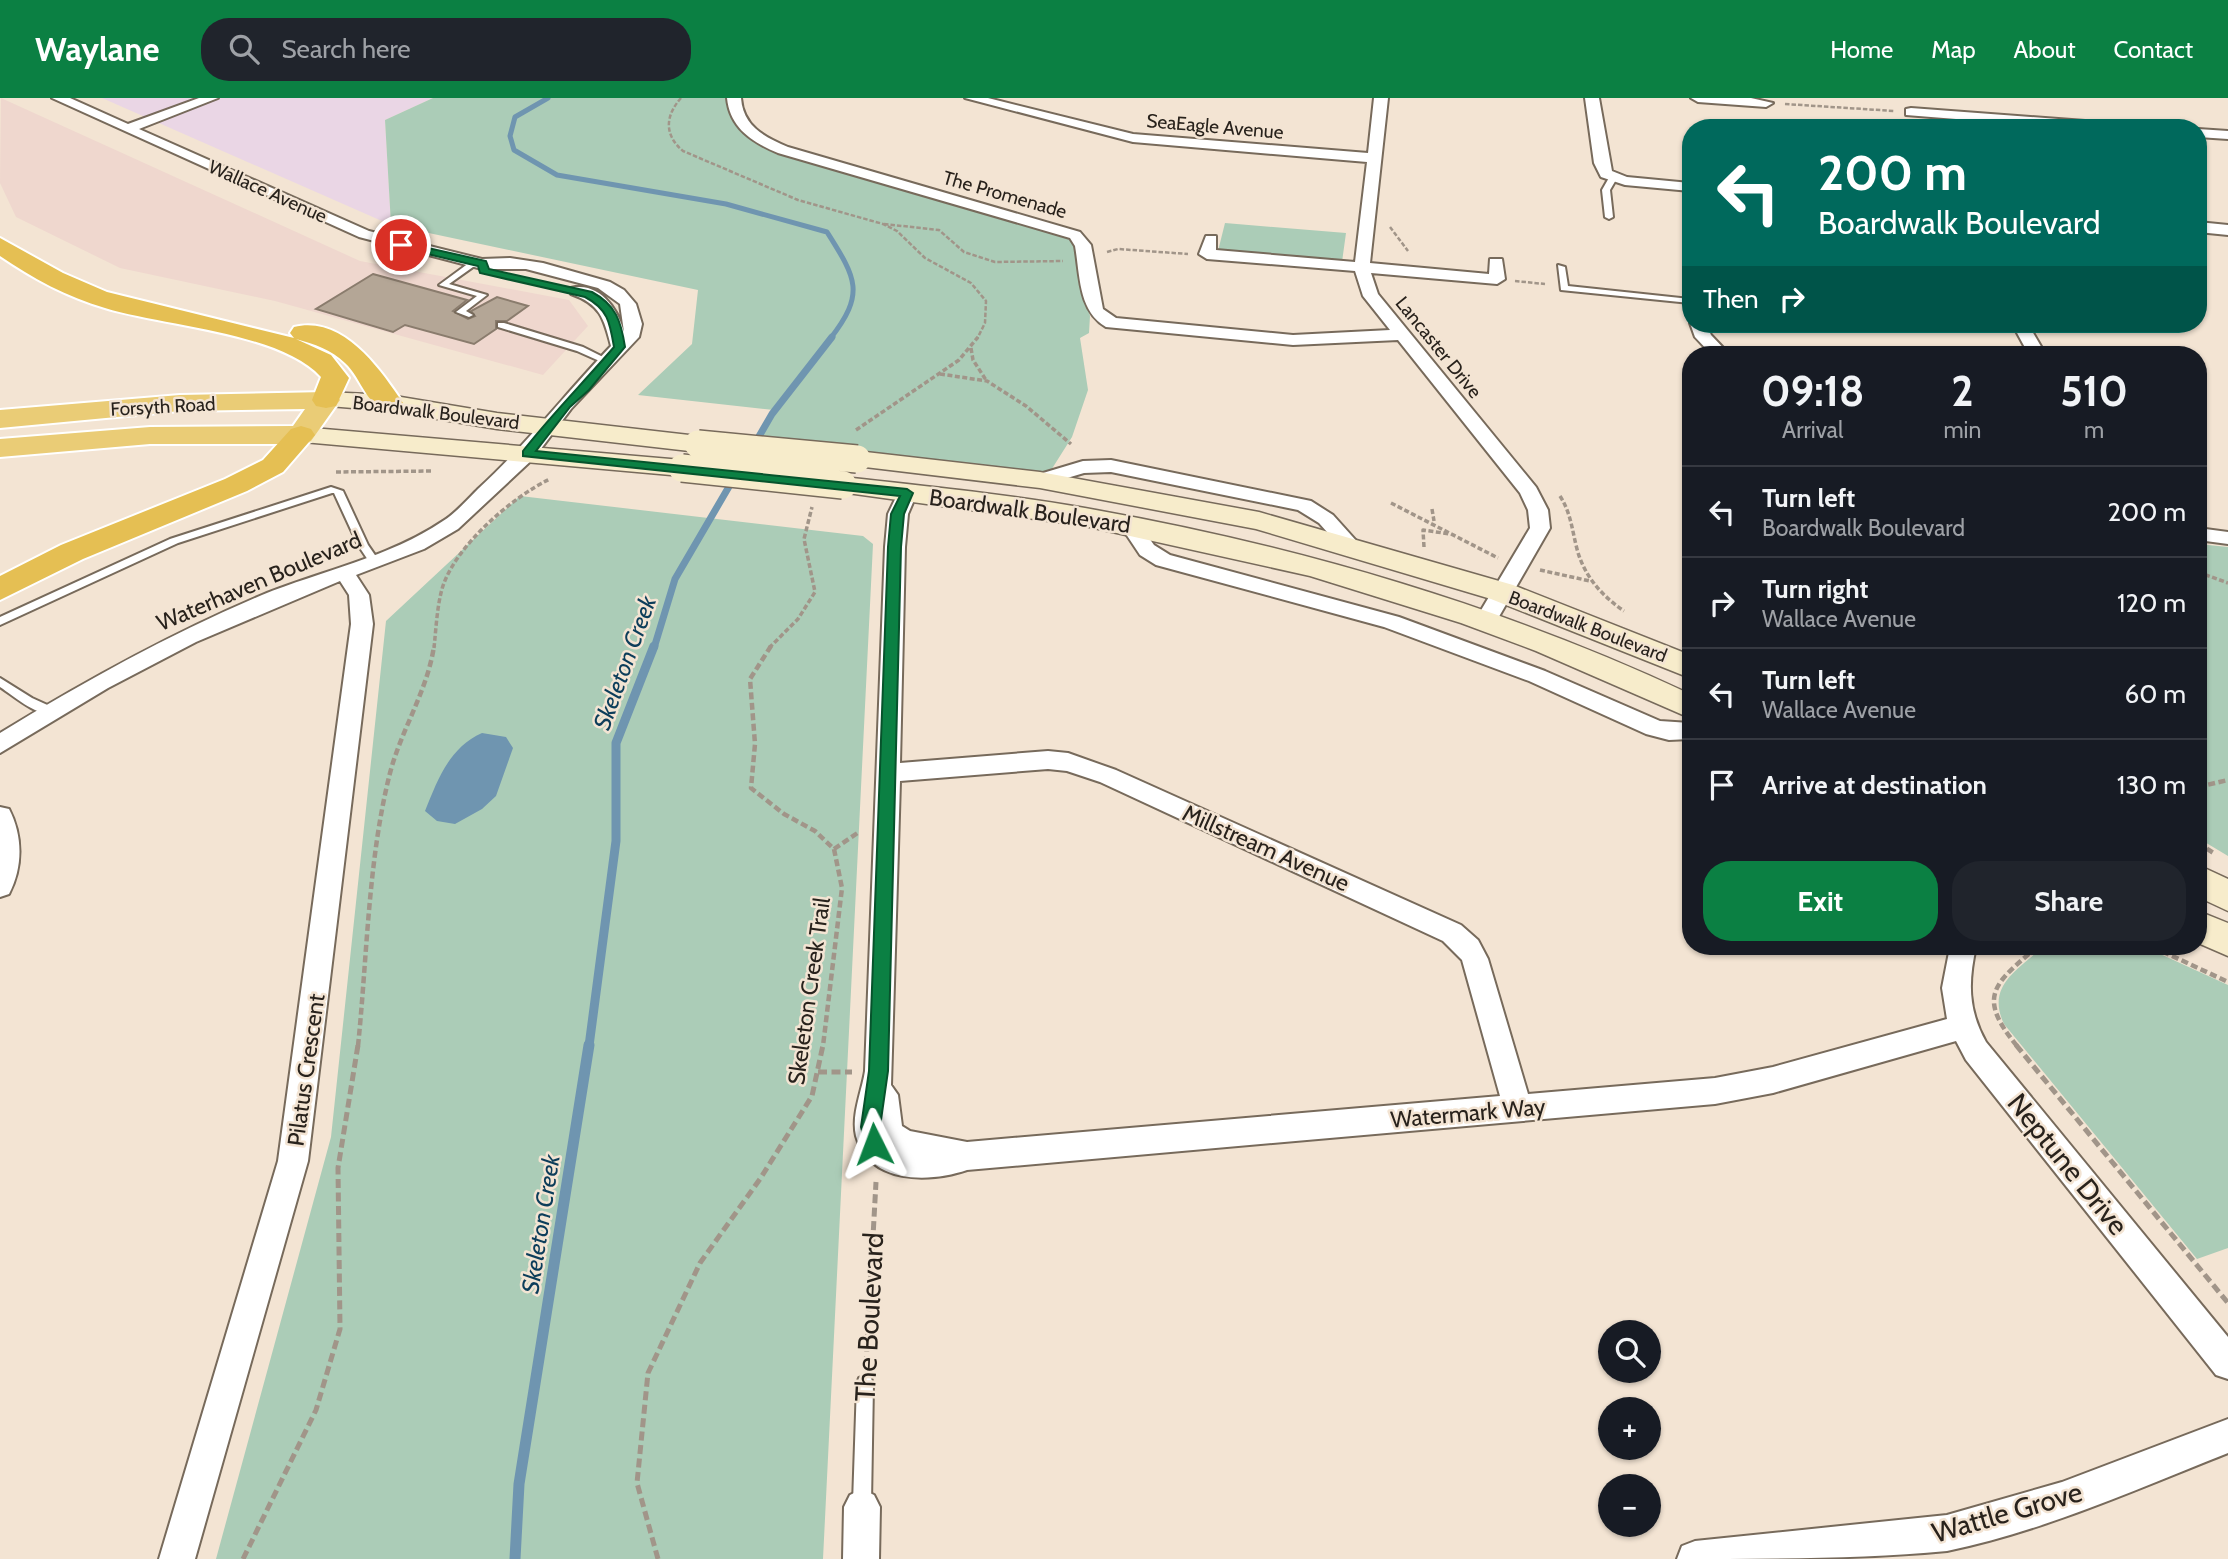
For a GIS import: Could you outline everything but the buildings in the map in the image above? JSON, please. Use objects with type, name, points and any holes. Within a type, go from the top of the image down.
[{"type":"highway","points":[[0,245],[39,273],[113,302],[287,343],[320,360],[334,374],[335,382],[326,400],[301,435],[281,459],[261,472],[72,552],[0,589]]},
{"type":"highway","points":[[180,317],[278,327],[330,341],[352,354],[363,366],[371,386],[389,403]]},
{"type":"highway","name":"Forsyth Road","points":[[0,419],[180,403],[326,400]]},
{"type":"highway","name":"Forsyth Road","points":[[0,448],[157,433],[301,435]]},
{"type":"main road","name":"Boardwalk Boulevard","points":[[326,400],[389,403],[698,444],[854,447],[1204,509],[1350,545],[1502,592],[1682,664]]},
{"type":"main road","name":"Boardwalk Boulevard","points":[[301,435],[682,468],[843,485],[1028,508],[1130,525],[1341,576],[1485,622],[1630,676],[1682,703]]},
{"type":"main road","points":[[2209,869],[2228,896]]},
{"type":"main road","points":[[2207,930],[2228,940]]},
{"type":"street","name":"Wallace Avenue","points":[[59,98],[364,234],[479,263],[484,271],[574,290],[603,302],[615,318],[620,347],[565,405],[527,454]]},
{"type":"street","points":[[129,128],[211,98]]},
{"type":"street","name":"The Promenade","points":[[734,98],[739,121],[770,145],[1067,231],[1081,240],[1095,310],[1112,323],[1293,341],[1401,335]]},
{"type":"street","name":"SeaEagle Avenue","points":[[972,98],[1133,138],[1375,158]]},
{"type":"street","name":"Lancaster Drive","points":[[1381,98],[1362,268],[1365,286],[1401,335],[1535,501],[1541,518],[1540,528],[1485,622]]},
{"type":"street","points":[[1592,98],[1601,163],[1606,174],[1612,178],[1682,186]]},
{"type":"street","points":[[1698,98],[1766,103]]},
{"type":"street","points":[[1904,98],[1914,119]]},
{"type":"street","points":[[1911,113],[1997,119]]},
{"type":"street","points":[[2207,134],[2228,135]]},
{"type":"street","points":[[2207,228],[2228,230]]},
{"type":"street","points":[[1209,246],[1362,268],[1411,272],[1497,271]]},
{"type":"street","name":"Waterhaven Boulevard","points":[[0,744],[50,711],[188,637],[270,600],[416,544],[451,525],[527,454]]},
{"type":"street","points":[[891,1148],[874,1144],[870,1127],[878,1082],[895,547],[898,514],[907,493]]},
{"type":"street","points":[[1130,525],[1147,550],[1163,560],[1391,622],[1537,676],[1654,728],[1668,732],[1682,731]]},
{"type":"street","points":[[2207,535],[2228,538]]},
{"type":"street","name":"Pilatus Crescent","points":[[177,1559],[293,1160],[306,1079],[362,624],[359,595],[344,572]]},
{"type":"street","name":"Millstream Avenue","points":[[889,774],[1035,761],[1068,762],[1133,788],[1443,928],[1461,939],[1475,960],[1518,1108]]},
{"type":"street","points":[[0,817],[5,826],[8,851],[0,887]]},
{"type":"street","name":"Neptune Drive","points":[[1960,955],[1955,997],[1962,1027],[1976,1051],[2228,1363]]},
{"type":"street","name":"Watermark Way","points":[[891,1148],[935,1166],[968,1157],[1742,1087],[1962,1027]]},
{"type":"street","name":"Wattle Grove","points":[[1695,1559],[1947,1533],[2062,1500],[2228,1436]]},
{"type":"street","name":"The Boulevard","points":[[861,1559],[862,1507]]},
{"type":"lane","points":[[1609,217],[1606,190],[1612,178]]},
{"type":"lane","points":[[469,315],[460,312],[483,295],[443,285],[479,263]]},
{"type":"lane","points":[[1561,267],[1563,286],[1682,300]]},
{"type":"lane","points":[[501,325],[580,349],[607,361]]},
{"type":"lane","points":[[0,621],[174,541],[331,490],[338,491],[363,545],[374,561]]},
{"type":"lane","points":[[0,682],[28,701],[50,711]]},
{"type":"lane","name":"The Boulevard","points":[[862,1507],[865,1384]]},
{"type":"path","points":[[681,98],[672,108],[667,125],[676,144],[683,151],[798,200],[883,224],[939,230],[945,239],[975,258],[1000,263],[1036,264],[1086,258]]},
{"type":"path","points":[[1766,103],[1911,113]]},
{"type":"path","points":[[1388,219],[1391,230],[1409,252],[1411,272]]},
{"type":"path","points":[[854,447],[863,422],[940,374],[971,348],[985,323],[987,308],[982,294],[971,283],[925,258],[897,231],[883,224]]},
{"type":"path","points":[[1102,253],[1118,249],[1209,246]]},
{"type":"path","points":[[1497,271],[1563,286]]},
{"type":"path","points":[[971,348],[972,360],[986,381]]},
{"type":"path","points":[[940,374],[986,381],[1026,406],[1071,444]]},
{"type":"path","points":[[243,1559],[316,1410],[340,1329],[338,1168],[357,1058],[377,850],[390,775],[430,673],[442,589],[452,565],[474,538],[529,489],[551,479]]},
{"type":"path","points":[[1557,492],[1573,516],[1575,543],[1591,581],[1611,603],[1629,614]]},
{"type":"path","name":"Skeleton Creek Trail","points":[[658,1559],[637,1483],[648,1373],[699,1263],[760,1179],[812,1096],[823,1045],[842,888],[834,849],[815,831],[784,814],[751,788],[755,744],[750,678],[769,648],[798,619],[815,592],[804,540],[814,498]]},
{"type":"path","points":[[1391,503],[1435,523],[1480,550],[1591,581]]},
{"type":"path","points":[[1432,509],[1435,523]]},
{"type":"path","points":[[1424,567],[1423,530],[1451,534]]},
{"type":"path","points":[[2207,575],[2228,583]]},
{"type":"path","points":[[2207,785],[2228,780]]},
{"type":"path","points":[[2027,955],[2002,977],[1995,989],[1993,1010],[1997,1022],[2228,1303]]},
{"type":"path","points":[[2170,955],[2228,982]]},
{"type":"path","name":"The Boulevard","points":[[865,1384],[874,1194],[891,1148]]},
{"type":"shaded area","points":[[1,98],[360,261],[569,300],[588,326],[543,375],[275,301],[120,268],[16,217],[0,183]]},
{"type":"shaded area","points":[[102,98],[433,98],[385,120],[391,225]]},
{"type":"green space","points":[[433,98],[728,98],[728,108],[735,124],[749,137],[773,151],[1067,237],[1075,244],[1090,316],[1089,333],[1080,338],[1088,390],[1072,437],[1048,475],[756,441],[774,410],[638,395],[692,344],[698,290],[391,225],[385,120]]},
{"type":"green space","points":[[1225,223],[1346,233],[1342,262],[1218,251]]},
{"type":"green space","points":[[520,496],[863,536],[873,544],[823,1559],[216,1559],[331,1137],[386,621]]},
{"type":"green space","points":[[2207,545],[2228,547],[2228,856],[2207,843]]},
{"type":"green space","points":[[2033,955],[2162,955],[2228,985],[2228,1248],[2197,1259],[2004,1024],[1999,1011],[1999,999],[2014,971]]},
{"type":"water","points":[[482,733],[506,737],[513,748],[496,796],[482,809],[455,824],[437,821],[425,811],[440,776],[461,747]]},
{"type":"waterway","name":"Skeleton Creek","points":[[548,98],[515,117],[510,136],[514,150],[557,175],[726,204],[827,232],[845,262],[853,286],[849,309],[830,339]]},
{"type":"waterway","name":"Skeleton Creek","points":[[754,445],[772,414],[832,337]]},
{"type":"waterway","name":"Skeleton Creek","points":[[654,648],[675,579],[734,478]]},
{"type":"waterway","name":"Skeleton Creek","points":[[589,1046],[616,841],[616,743],[654,646]]},
{"type":"waterway","name":"Skeleton Creek","points":[[515,1559],[519,1484],[589,1045]]},
{"type":"route","points":[[401,245],[482,264],[484,271],[589,294],[603,302],[615,318],[615,331],[620,347],[585,388],[565,405],[527,454],[907,493],[896,522],[879,1071],[870,1127],[874,1144]]}]
